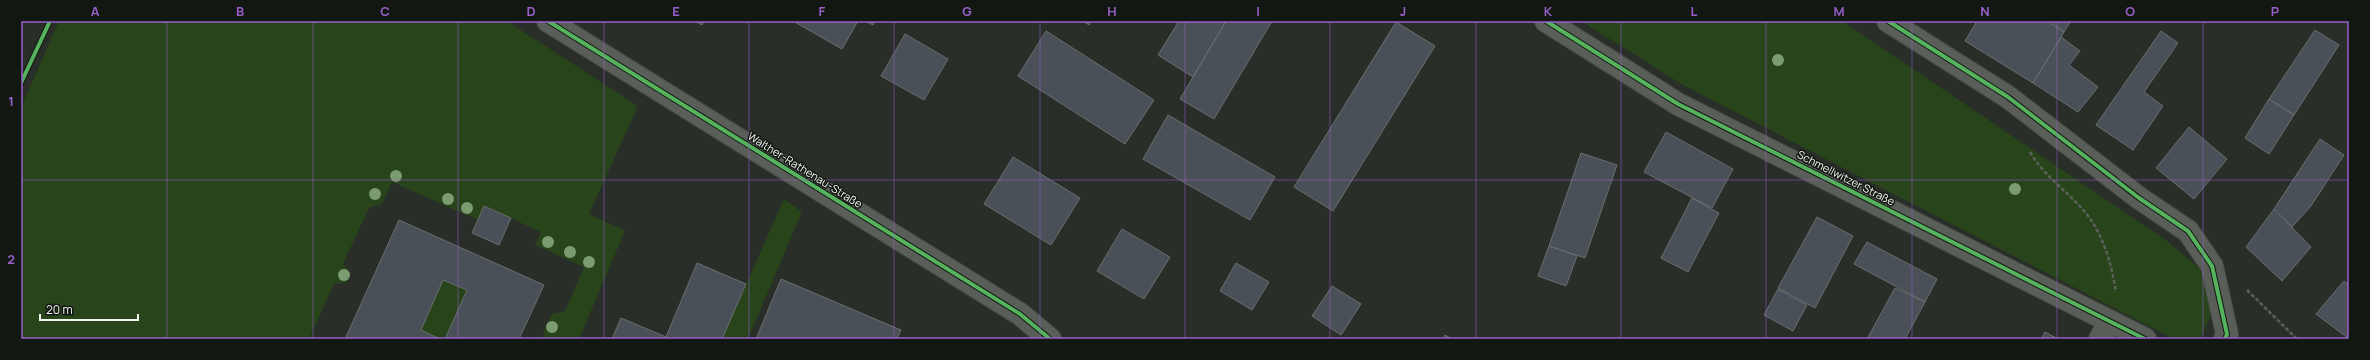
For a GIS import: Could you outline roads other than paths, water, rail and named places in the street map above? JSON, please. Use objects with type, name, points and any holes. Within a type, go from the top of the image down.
[{"type":"street","name":"Walther-Rathenau-Straße","points":[[548,21],[1020,314],[1050,339]]},
{"type":"street","name":"Schmellwitzer Straße","points":[[1546,21],[1678,104],[2105,330],[2145,339]]},
{"type":"street","points":[[1888,21],[2008,97],[2139,198],[2188,230],[2212,266],[2227,334],[2225,339]]}]
